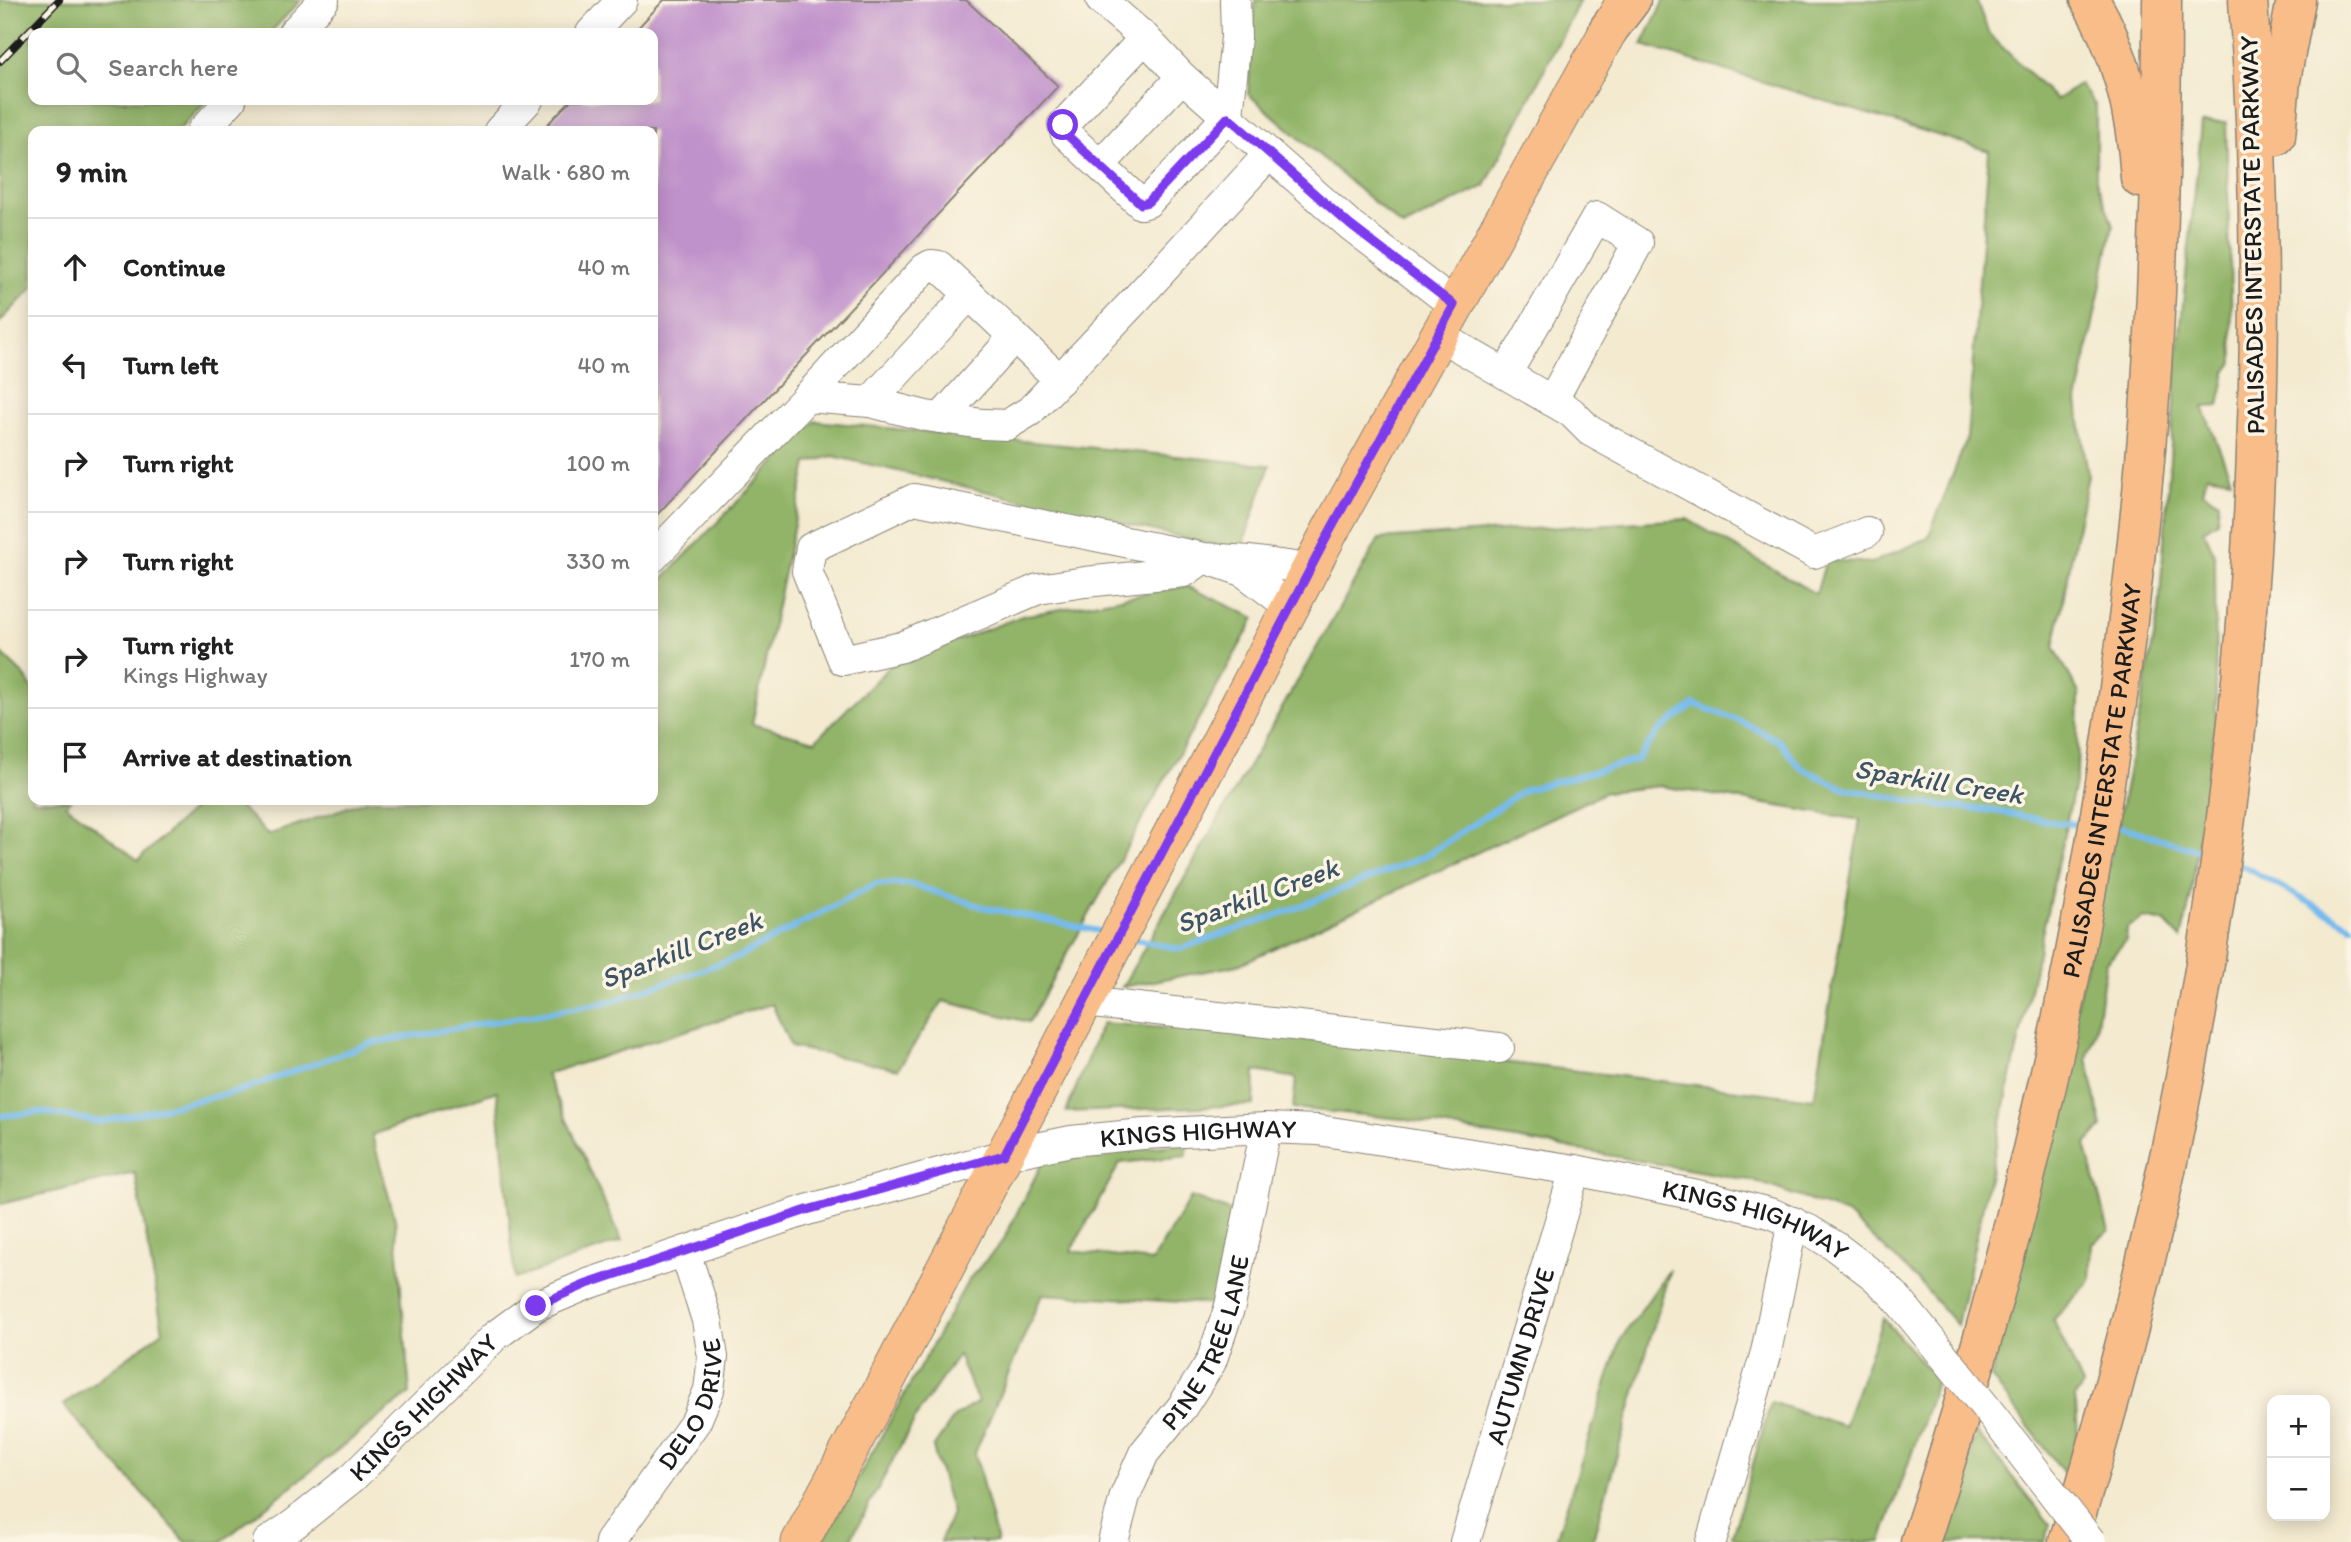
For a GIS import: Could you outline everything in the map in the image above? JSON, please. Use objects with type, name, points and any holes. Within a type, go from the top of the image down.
[{"type":"highway","points":[[1617,15],[1631,0]]},
{"type":"highway","points":[[2090,0],[2107,34],[2124,81],[2139,166],[2142,240],[2141,494]]},
{"type":"highway","name":"PALISADES INTERSTATE PARKWAY","points":[[1922,1542],[1984,1339],[2026,1178],[2053,1061],[2106,779],[2126,637],[2141,494],[2157,268],[2162,0]]},
{"type":"highway","name":"PALISADES INTERSTATE PARKWAY","points":[[2068,1542],[2119,1368],[2153,1228],[2185,1076],[2225,819],[2244,636],[2255,446],[2257,218],[2248,0]]},
{"type":"highway","points":[[2255,446],[2278,101],[2296,0]]},
{"type":"main road","points":[[800,1542],[1310,569],[1617,15]]},
{"type":"street","points":[[298,28],[324,0]]},
{"type":"street","points":[[596,28],[622,0]]},
{"type":"street","points":[[1101,0],[1145,38],[1182,77],[1350,225],[1446,320],[1506,374],[1571,412],[1590,431],[1814,553],[1867,532]]},
{"type":"street","points":[[1145,38],[1063,125],[1066,134],[1141,204],[1148,202],[1228,117],[1236,37],[1235,0]]},
{"type":"street","points":[[1100,165],[1182,77]]},
{"type":"street","points":[[207,126],[226,105]]},
{"type":"street","points":[[504,126],[523,105]]},
{"type":"street","points":[[807,397],[870,402],[940,418],[1007,425],[1030,411],[1060,380],[1269,154]]},
{"type":"street","points":[[1506,374],[1597,217],[1638,243],[1552,401]]},
{"type":"street","points":[[658,552],[807,397],[924,269],[931,265],[939,267],[1060,380]]},
{"type":"street","points":[[870,402],[969,295]]},
{"type":"street","points":[[940,418],[1014,337]]},
{"type":"street","points":[[1290,607],[1243,571],[1204,558],[914,499],[811,548],[807,571],[843,660],[902,647],[1038,589],[1184,572],[1204,558],[1310,569]]},
{"type":"street","points":[[1084,1002],[1499,1048]]},
{"type":"street","name":"KINGS HIGHWAY","points":[[268,1542],[352,1478],[495,1336],[536,1306],[587,1284],[807,1210],[1004,1155],[1072,1141],[1143,1134],[1266,1128],[1330,1132],[1575,1170],[1735,1203],[1793,1222],[1849,1255],[1895,1296],[2091,1542]]},
{"type":"street","name":"PINE TREE LANE","points":[[1113,1542],[1125,1496],[1143,1453],[1182,1407],[1211,1362],[1230,1306],[1266,1128]]},
{"type":"street","name":"AUTUMN DRIVE","points":[[1465,1542],[1575,1170]]},
{"type":"street","points":[[1711,1542],[1766,1352],[1793,1222]]},
{"type":"street","name":"DELO DRIVE","points":[[610,1542],[696,1421],[709,1390],[713,1357],[707,1320],[685,1252]]},
{"type":"green space","points":[[0,0],[301,0],[275,28],[28,28],[28,105],[203,105],[183,126],[28,126],[28,292],[0,322]]},
{"type":"green space","points":[[1255,0],[1580,0],[1485,186],[1403,227],[1248,94]]},
{"type":"green space","points":[[1664,0],[1976,0],[1989,34],[2056,100],[2080,84],[2096,106],[2096,180],[2113,225],[2077,402],[2088,475],[2054,647],[2079,693],[2077,774],[1957,1325],[1914,1276],[1847,1214],[1755,1181],[1402,1119],[1293,1108],[1296,1078],[1255,1071],[1254,1105],[1066,1112],[1102,1023],[1388,1045],[1511,1063],[1814,1099],[1860,820],[1660,786],[1606,792],[1238,965],[1122,987],[1379,539],[1687,519],[1816,594],[1826,560],[1872,563],[1928,538],[1967,438],[1989,151],[1642,45]]},
{"type":"green space","points":[[2226,122],[2233,363],[2226,372],[2219,406],[2203,407],[2231,479],[2207,475],[2203,492],[2219,502],[2217,521],[2204,530],[2215,556],[2216,721],[2191,896],[2181,939],[2165,922],[2144,918],[2127,928],[2126,940],[2106,963],[2096,1031],[2087,1058],[2102,1127],[2085,1145],[2109,1231],[2092,1244],[2090,1281],[2053,1320],[2083,1385],[2075,1397],[2078,1433],[2069,1466],[2064,1473],[1991,1377],[2120,814],[2159,611],[2177,361],[2202,123]]},
{"type":"green space","points":[[815,421],[1270,465],[1241,551],[833,456],[807,463],[752,724],[815,741],[890,666],[1022,616],[1187,586],[1255,618],[1029,1022],[943,1001],[898,1069],[791,1047],[772,1004],[546,1074],[622,1241],[515,1279],[497,1091],[372,1135],[395,1219],[410,1393],[221,1542],[186,1542],[63,1405],[163,1331],[135,1173],[0,1204],[0,652],[28,682],[28,805],[66,805],[138,860],[198,805],[238,805],[268,835],[354,805],[658,805],[658,584]]},
{"type":"green space","points":[[1189,1143],[1186,1156],[1120,1163],[1071,1251],[1152,1261],[1191,1197],[1235,1213],[1215,1304],[1042,1294],[975,1453],[997,1542],[940,1542],[952,1513],[933,1448],[955,1416],[978,1402],[958,1355],[919,1412],[849,1542],[822,1542],[969,1279],[1003,1241],[1043,1161]]},
{"type":"green space","points":[[1670,1269],[1592,1542],[1555,1542],[1621,1339]]},
{"type":"green space","points":[[1883,1318],[1937,1380],[1881,1542],[1746,1542],[1732,1536],[1771,1402],[1844,1426]]},
{"type":"green space","points":[[1976,1432],[2050,1524],[2044,1542],[1946,1542]]},
{"type":"building","points":[[664,0],[966,0],[1058,86],[658,514],[658,126],[546,126],[566,105],[658,105],[658,28],[638,28]]},
{"type":"waterway","name":"Sparkill Creek","points":[[1132,939],[1180,949],[1291,910],[1427,855],[1524,790],[1637,760],[1660,730],[1694,704],[1740,721],[1779,741],[1801,768],[1843,788],[1919,803],[1995,811],[2059,823],[2084,824]]},
{"type":"waterway","name":"Sparkill Creek","points":[[2109,826],[2123,827],[2209,854]]},
{"type":"waterway","name":"Sparkill Creek","points":[[2233,862],[2351,926]]},
{"type":"waterway","name":"Sparkill Creek","points":[[0,1116],[41,1112],[100,1122],[239,1091],[371,1043],[613,1001],[738,957],[875,884],[910,884],[983,907],[1108,933]]},
{"type":"railway","points":[[32,28],[59,0]]},
{"type":"railway","points":[[0,61],[28,32]]},
{"type":"route","points":[[536,1306],[587,1284],[807,1210],[1004,1155],[1330,531],[1454,305],[1350,225],[1228,117],[1148,202],[1141,204],[1066,134],[1063,125]]}]
